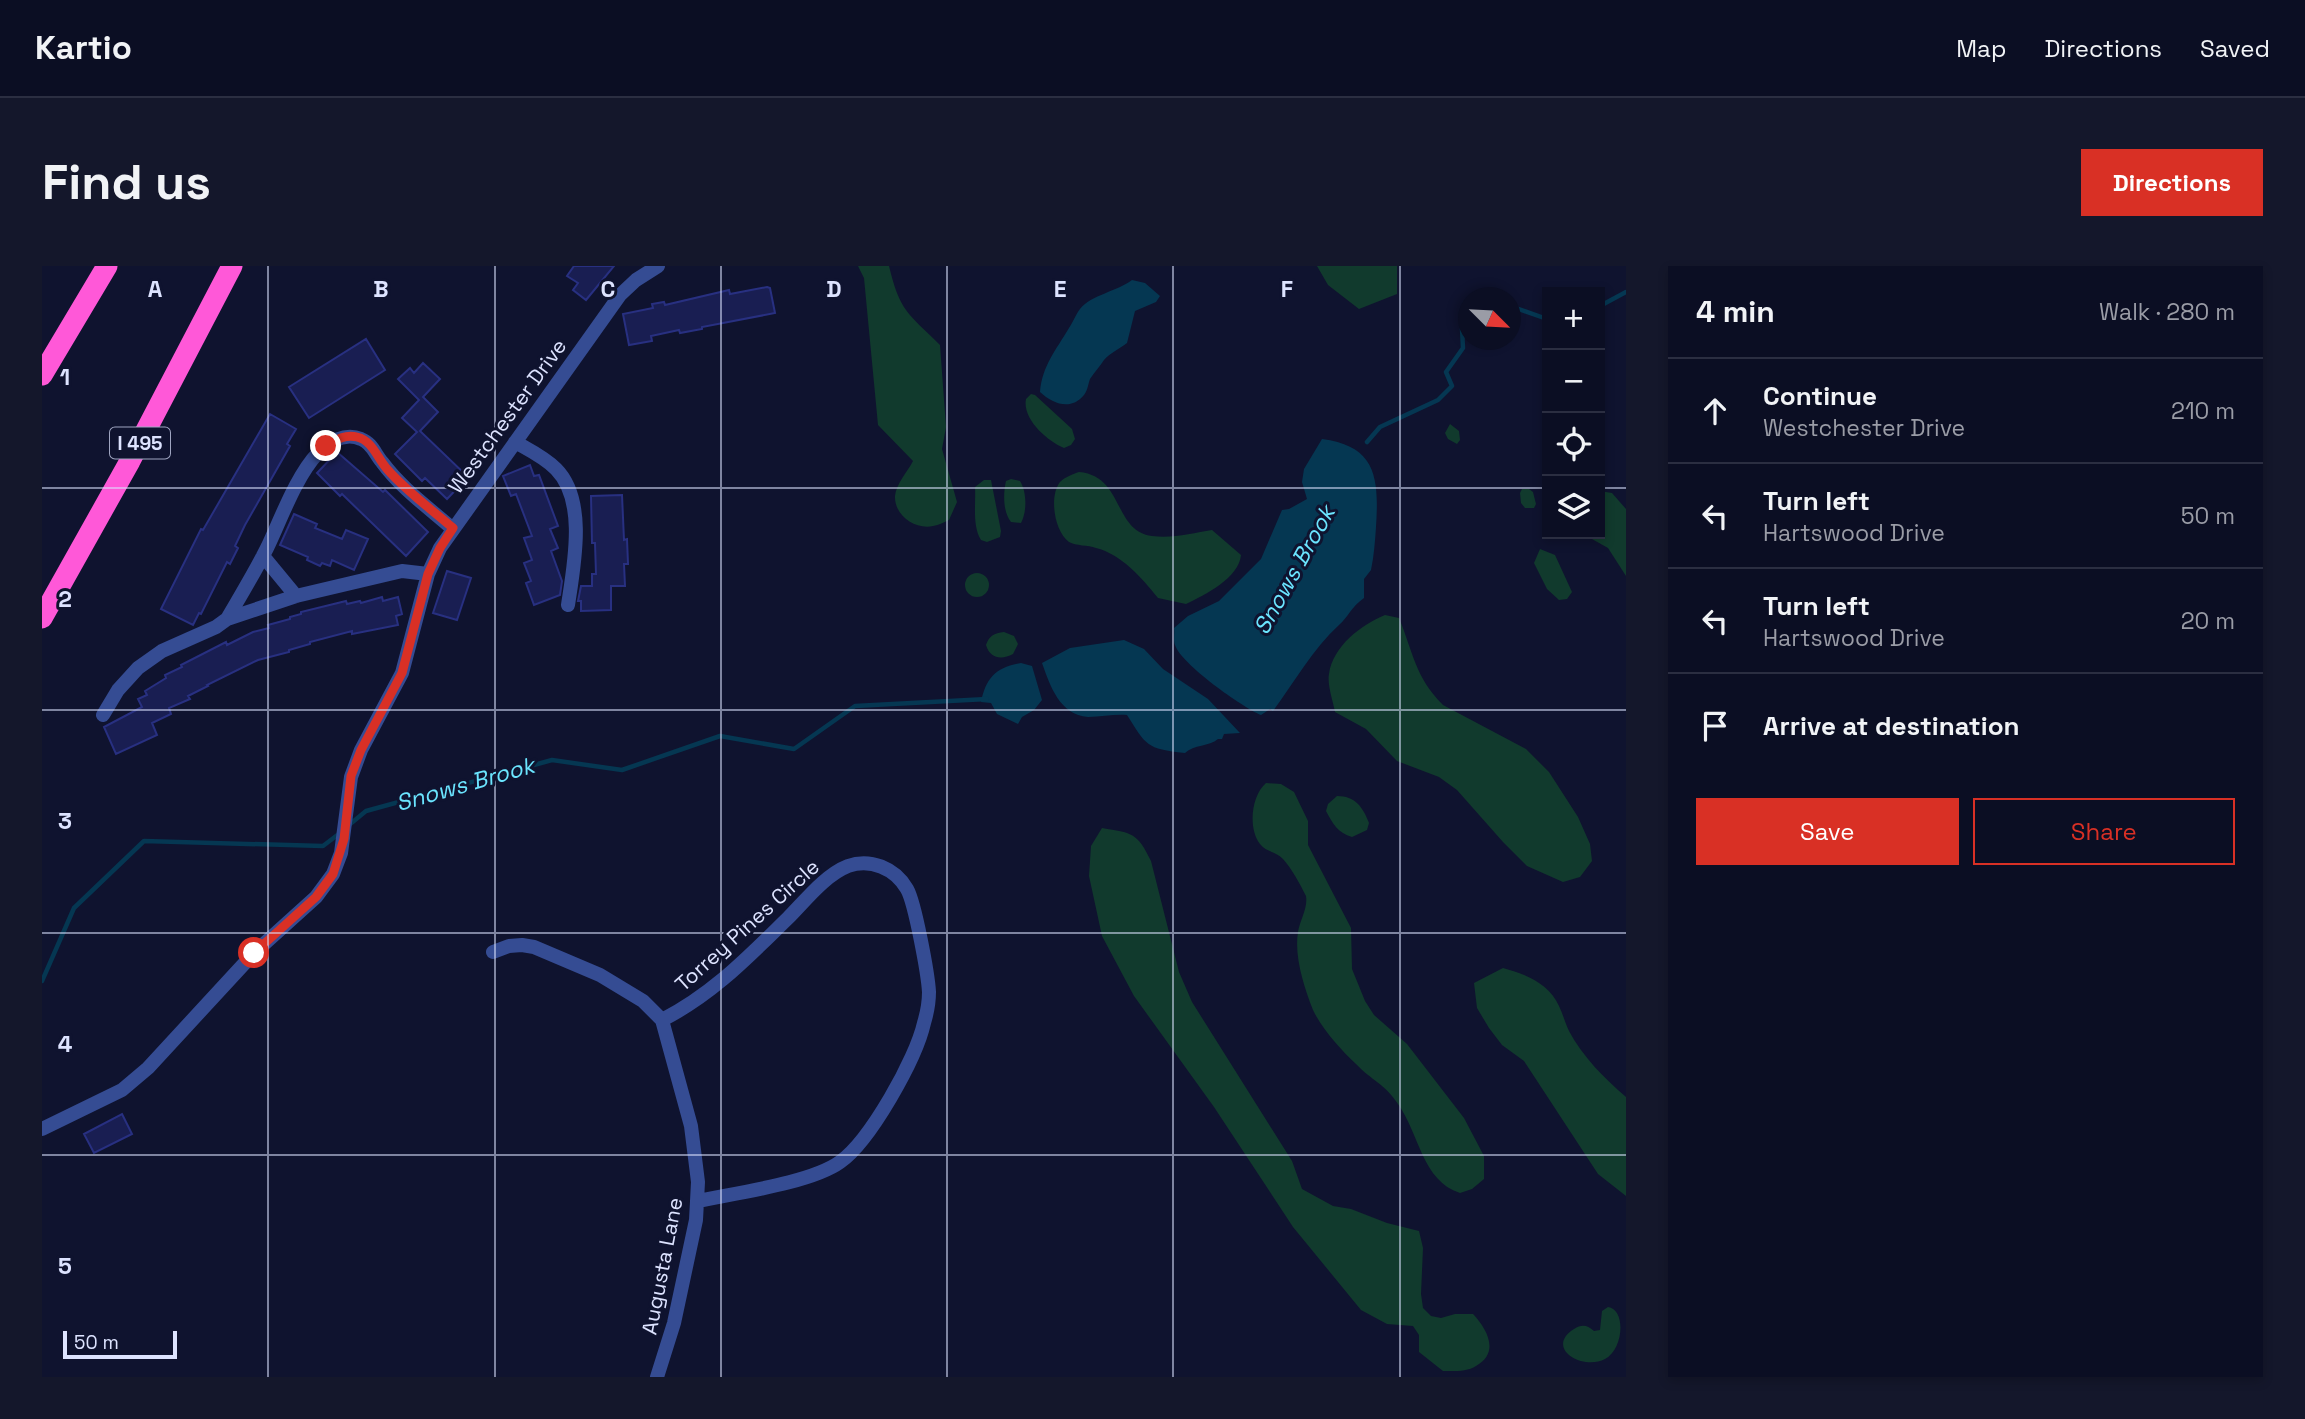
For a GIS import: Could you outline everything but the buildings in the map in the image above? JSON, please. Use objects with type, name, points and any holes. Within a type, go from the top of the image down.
[{"type":"highway","points":[[42,375],[107,266]]},
{"type":"highway","name":"I 495","points":[[42,618],[130,461],[232,266]]},
{"type":"street","name":"Westchester Drive","points":[[42,1129],[122,1090],[148,1068],[254,953],[327,885],[338,864],[344,839],[351,776],[361,750],[402,673],[428,574],[440,548],[620,295],[636,280],[658,266]]},
{"type":"street","points":[[227,619],[311,463],[326,446],[346,436],[358,437],[368,442],[387,470],[453,528]]},
{"type":"street","points":[[515,442],[557,470],[571,495],[574,510],[575,562],[568,605]]},
{"type":"street","points":[[263,556],[296,596]]},
{"type":"street","points":[[103,715],[118,690],[138,667],[162,651],[216,627],[227,619],[296,596],[402,571],[428,574]]},
{"type":"street","name":"Torrey Pines Circle","points":[[662,1020],[704,996],[739,966],[820,887],[846,867],[877,864],[898,877],[908,890],[928,979],[927,1008],[924,1025],[911,1060],[877,1117],[856,1147],[826,1170],[802,1178],[698,1201]]},
{"type":"street","points":[[494,953],[509,946],[534,947],[611,981],[643,1002],[662,1020]]},
{"type":"street","name":"Augusta Lane","points":[[657,1377],[674,1323],[698,1201],[691,1126],[662,1020]]},
{"type":"green space","points":[[858,266],[889,266],[897,293],[907,311],[940,345],[946,427],[942,449],[957,502],[949,520],[937,525],[919,526],[907,520],[896,503],[898,487],[913,461],[878,425],[864,278]]},
{"type":"green space","points":[[1317,266],[1397,266],[1397,294],[1359,309],[1328,285]]},
{"type":"green space","points":[[1031,394],[1072,429],[1075,439],[1071,445],[1064,448],[1037,428],[1026,407],[1026,399]]},
{"type":"green space","points":[[1450,424],[1459,431],[1460,440],[1457,444],[1448,439],[1445,433]]},
{"type":"green space","points":[[1079,472],[1104,483],[1130,524],[1140,532],[1167,537],[1212,530],[1241,555],[1239,563],[1220,585],[1186,604],[1158,598],[1122,561],[1105,551],[1069,542],[1064,537],[1055,513],[1055,496],[1060,482]]},
{"type":"green space","points":[[984,480],[991,480],[1001,531],[1000,537],[987,542],[981,540],[978,534],[975,515],[975,487]]},
{"type":"green space","points":[[1006,481],[1020,481],[1024,491],[1025,508],[1021,523],[1011,522],[1005,508]]},
{"type":"green space","points":[[1522,489],[1533,492],[1536,504],[1534,508],[1525,508],[1521,503]]},
{"type":"green space","points":[[1605,492],[1612,493],[1626,509],[1626,576],[1608,548],[1592,539],[1605,539]]},
{"type":"green space","points":[[1540,549],[1555,555],[1572,592],[1567,599],[1559,600],[1547,589],[1534,563]]},
{"type":"green space","points":[[977,573],[986,576],[989,585],[986,594],[977,597],[968,594],[965,585],[968,576]]},
{"type":"green space","points":[[1385,615],[1399,618],[1420,674],[1443,705],[1526,749],[1549,772],[1578,817],[1590,844],[1592,861],[1580,877],[1563,882],[1527,866],[1457,790],[1439,777],[1397,761],[1366,729],[1335,712],[1329,678],[1336,654],[1358,631]]},
{"type":"green space","points":[[1004,632],[1014,636],[1018,644],[1013,654],[1005,657],[993,656],[986,645],[992,636]]},
{"type":"green space","points":[[1266,783],[1281,784],[1294,792],[1308,821],[1308,845],[1351,928],[1352,969],[1365,1001],[1374,1015],[1407,1044],[1464,1118],[1484,1156],[1484,1179],[1472,1189],[1460,1193],[1437,1178],[1393,1097],[1338,1046],[1313,1010],[1303,982],[1297,951],[1306,896],[1286,863],[1281,857],[1262,847],[1254,830],[1254,804]]},
{"type":"green space","points":[[1337,796],[1349,798],[1361,807],[1369,823],[1367,830],[1352,837],[1336,827],[1326,811],[1328,804]]},
{"type":"green space","points":[[1102,828],[1132,836],[1146,851],[1151,861],[1179,972],[1192,1002],[1292,1161],[1302,1189],[1333,1206],[1351,1209],[1387,1223],[1419,1231],[1423,1248],[1423,1308],[1431,1316],[1441,1318],[1455,1314],[1473,1314],[1489,1340],[1488,1354],[1476,1366],[1464,1370],[1443,1371],[1419,1352],[1419,1335],[1413,1326],[1387,1324],[1361,1310],[1293,1227],[1214,1107],[1134,996],[1102,936],[1089,876],[1091,846]]},
{"type":"green space","points":[[1503,968],[1528,977],[1549,991],[1580,1049],[1602,1075],[1626,1097],[1626,1196],[1598,1174],[1524,1061],[1502,1045],[1477,1008],[1474,983]]},
{"type":"green space","points":[[1608,1307],[1614,1309],[1620,1322],[1619,1339],[1611,1354],[1596,1362],[1570,1356],[1563,1343],[1566,1336],[1582,1326],[1594,1331],[1600,1330],[1602,1311]]},
{"type":"water","points":[[1132,280],[1145,283],[1160,296],[1156,302],[1135,311],[1127,343],[1104,360],[1079,400],[1062,404],[1045,396],[1040,392],[1047,366],[1080,309],[1091,300]]},
{"type":"water","points":[[1322,439],[1354,449],[1364,457],[1371,468],[1377,494],[1377,510],[1371,570],[1364,579],[1364,598],[1321,644],[1273,711],[1270,709],[1261,715],[1227,694],[1188,663],[1175,645],[1174,628],[1188,616],[1219,601],[1261,559],[1282,510],[1307,499],[1302,482],[1304,469]]},
{"type":"water","points":[[1124,640],[1144,649],[1163,669],[1208,699],[1240,733],[1224,734],[1222,739],[1185,753],[1162,750],[1148,744],[1127,715],[1088,717],[1070,711],[1057,698],[1042,663],[1070,648]]},
{"type":"water","points":[[1021,663],[1032,666],[1042,700],[1034,710],[1022,717],[1018,724],[997,714],[991,703],[981,702],[993,675],[1005,667]]},
{"type":"waterway","name":"Snows Brook","points":[[1605,303],[1626,292]]},
{"type":"waterway","name":"Snows Brook","points":[[1521,310],[1542,317]]},
{"type":"waterway","name":"Snows Brook","points":[[1367,442],[1380,427],[1438,400],[1452,386],[1446,372],[1462,350]]},
{"type":"waterway","name":"Snows Brook","points":[[349,825],[366,811],[552,760],[622,770],[720,736],[794,749],[855,706],[987,699]]},
{"type":"waterway","name":"Snows Brook","points":[[42,981],[74,908],[144,841],[323,846],[340,833]]},
{"type":"route","points":[[254,953],[316,897],[327,885],[338,864],[344,839],[351,776],[361,750],[407,661],[428,574],[453,528],[387,470],[368,442],[358,437],[346,436],[326,446]]}]
